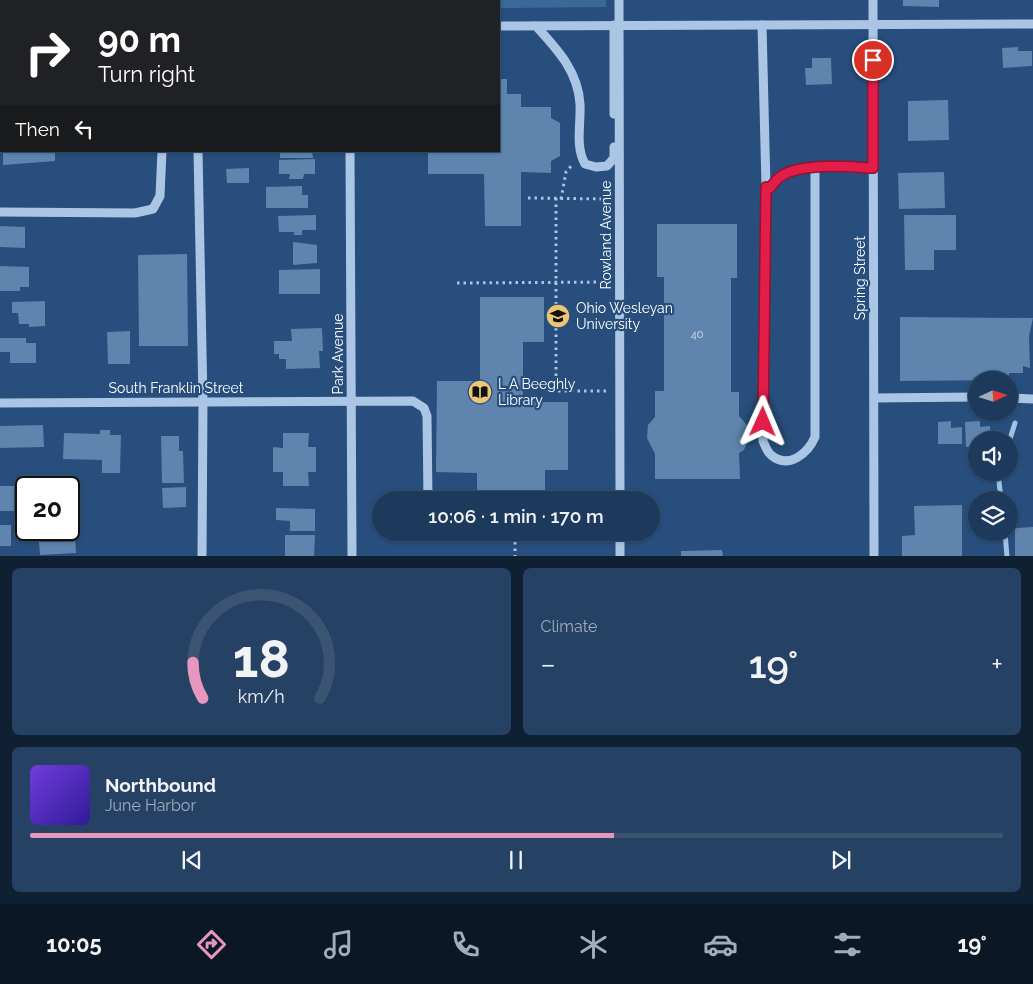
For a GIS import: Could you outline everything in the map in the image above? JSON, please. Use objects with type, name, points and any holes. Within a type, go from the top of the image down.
[{"type":"street","name":"Rowland Avenue","points":[[619,0],[617,26],[620,199],[620,491]]},
{"type":"street","name":"Spring Street","points":[[872,0],[874,556]]},
{"type":"street","points":[[500,26],[1033,24]]},
{"type":"street","points":[[762,25],[766,187],[763,441],[770,455],[783,460],[798,458],[810,448],[815,437],[815,167]]},
{"type":"street","points":[[536,26],[571,68],[580,102],[579,154],[585,164],[596,167],[607,166],[614,158],[617,26]]},
{"type":"street","points":[[0,212],[135,213],[153,209],[160,196],[162,152]]},
{"type":"street","points":[[198,152],[203,401],[202,556]]},
{"type":"street","name":"Park Avenue","points":[[350,152],[352,556]]},
{"type":"street","points":[[766,187],[770,188],[780,176],[796,170],[815,167],[873,168]]},
{"type":"street","points":[[874,398],[968,398]]},
{"type":"street","points":[[1018,398],[1033,398]]},
{"type":"street","name":"South Franklin Street","points":[[0,403],[413,401],[424,408],[427,416],[428,491]]},
{"type":"street","points":[[620,541],[620,556]]},
{"type":"path","points":[[562,198],[566,172],[579,154]]},
{"type":"path","points":[[528,198],[620,199]]},
{"type":"path","points":[[556,198],[556,391],[620,391]]},
{"type":"path","points":[[457,283],[620,282]]},
{"type":"path","points":[[515,542],[515,556]]},
{"type":"shaded area","points":[[500,0],[606,0],[606,7],[500,8]]},
{"type":"building","points":[[903,0],[939,0],[939,7],[903,6]]},
{"type":"building","points":[[1018,47],[1018,51],[1032,51],[1032,66],[1003,68],[1002,48]]},
{"type":"building","points":[[812,58],[831,58],[832,84],[806,85],[805,68],[812,68]]},
{"type":"building","points":[[500,79],[507,79],[507,94],[521,94],[521,107],[551,107],[551,118],[560,123],[560,156],[551,161],[551,173],[521,172],[521,226],[485,226],[484,174],[428,174],[428,152],[500,152]]},
{"type":"building","points":[[948,100],[949,140],[908,141],[908,101]]},
{"type":"building","points":[[3,152],[55,152],[55,161],[3,165]]},
{"type":"building","points":[[280,152],[312,152],[313,158],[280,158]]},
{"type":"building","points":[[315,159],[315,174],[304,174],[303,179],[289,179],[290,174],[279,174],[279,160]]},
{"type":"building","points":[[249,168],[249,183],[227,183],[226,169]]},
{"type":"building","points":[[944,172],[945,208],[899,209],[898,173]]},
{"type":"building","points":[[302,186],[302,195],[308,195],[308,208],[266,208],[266,187]]},
{"type":"building","points":[[316,215],[316,230],[302,230],[302,235],[294,235],[294,232],[279,232],[278,216]]},
{"type":"building","points":[[904,215],[956,215],[956,250],[934,250],[934,270],[905,270]]},
{"type":"building","points":[[657,224],[737,224],[737,278],[731,278],[731,392],[739,392],[739,416],[747,425],[749,438],[744,450],[739,453],[740,479],[655,479],[655,454],[647,438],[648,425],[655,417],[655,391],[664,391],[664,277],[657,277]]},
{"type":"building","points":[[0,226],[25,227],[25,248],[0,247]]},
{"type":"building","points":[[293,242],[317,245],[317,263],[293,265]]},
{"type":"building","points":[[187,254],[188,346],[139,346],[138,255]]},
{"type":"building","points":[[0,266],[29,267],[29,287],[20,287],[20,291],[0,291]]},
{"type":"building","points":[[320,269],[320,294],[279,294],[279,270]]},
{"type":"building","name":"L A Beeghly Library","points":[[480,297],[544,297],[544,342],[523,342],[523,402],[568,402],[568,470],[545,470],[545,491],[477,491],[477,473],[436,472],[437,381],[480,381]]},
{"type":"building","points":[[45,301],[45,326],[29,327],[29,324],[19,324],[18,313],[12,313],[12,302]]},
{"type":"building","points":[[900,317],[1033,318],[1029,336],[1030,368],[1023,366],[1023,373],[1018,373],[1018,371],[968,371],[968,380],[900,381]]},
{"type":"building","points":[[322,328],[323,351],[319,351],[320,368],[286,369],[286,359],[279,359],[279,354],[274,354],[274,341],[292,341],[291,329]]},
{"type":"building","points":[[130,331],[130,364],[108,364],[107,332]]},
{"type":"building","points":[[0,338],[26,338],[26,343],[36,343],[36,363],[10,363],[10,352],[0,352]]},
{"type":"building","points":[[951,421],[951,428],[962,427],[962,444],[938,444],[938,422]]},
{"type":"building","points":[[980,421],[980,427],[990,426],[990,431],[968,431],[968,447],[966,447],[965,422]]},
{"type":"building","points":[[43,425],[44,447],[0,448],[0,426]]},
{"type":"building","points":[[100,430],[110,430],[110,435],[121,435],[120,473],[102,473],[102,460],[63,459],[64,433],[100,434]]},
{"type":"building","points":[[283,433],[309,433],[308,447],[316,447],[316,472],[308,472],[309,486],[283,486],[283,472],[273,472],[273,447],[283,448]]},
{"type":"building","points":[[161,436],[179,436],[179,451],[183,451],[184,483],[162,483]]},
{"type":"building","points":[[0,486],[15,486],[15,511],[0,511]]},
{"type":"building","points":[[186,487],[186,507],[163,508],[162,488]]},
{"type":"building","points":[[962,505],[962,556],[902,556],[902,536],[915,535],[914,506]]},
{"type":"building","points":[[276,508],[315,509],[315,531],[290,531],[290,521],[276,520]]},
{"type":"building","points":[[0,525],[11,525],[11,546],[0,546]]},
{"type":"building","points":[[1033,527],[1033,556],[1015,556],[1015,541],[1018,541],[1018,528]]},
{"type":"building","points":[[285,535],[315,535],[314,556],[285,556]]},
{"type":"building","points":[[75,541],[76,553],[40,555],[39,542]]},
{"type":"building","points":[[722,550],[723,556],[681,556],[681,551]]},
{"type":"waterway","points":[[1012,431],[1015,423]]},
{"type":"waterway","points":[[999,481],[1000,491]]},
{"type":"waterway","points":[[1006,541],[1007,556]]},
{"type":"place","name":"Ohio Wesleyan University","points":[[558,316]]},
{"type":"place","name":"L A Beeghly Library","points":[[480,392]]},
{"type":"route","points":[[763,422],[766,187],[770,188],[780,176],[796,170],[815,167],[873,168],[873,60]]}]
